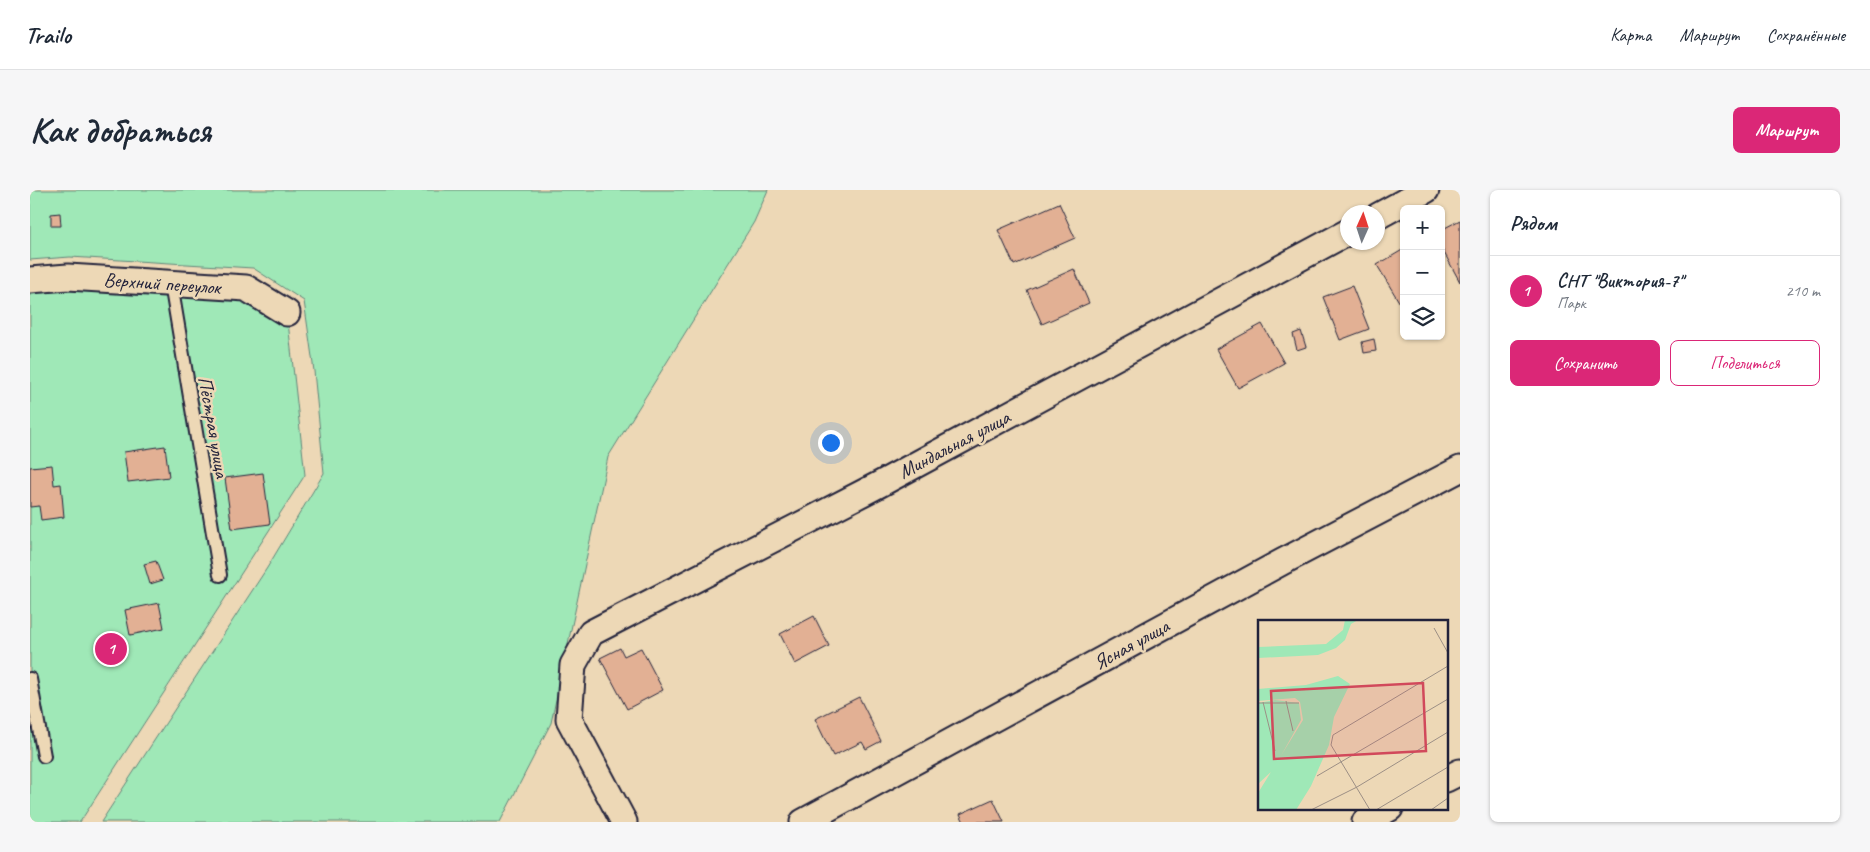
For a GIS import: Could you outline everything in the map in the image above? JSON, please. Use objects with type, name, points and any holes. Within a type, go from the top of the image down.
[{"type":"street","points":[[1385,212],[1426,190]]},
{"type":"street","name":"Миндальная улица","points":[[624,822],[569,719],[573,665],[591,633],[880,484],[1340,236]]},
{"type":"street","name":"Верхний переулок","points":[[30,280],[68,277],[246,288],[287,313]]},
{"type":"street","name":"Ясная улица","points":[[804,822],[1282,562],[1460,469]]},
{"type":"street","points":[[1448,778],[1460,772]]},
{"type":"street","points":[[1365,822],[1386,810]]},
{"type":"lane","name":"Пёстрая улица","points":[[172,284],[220,576]]},
{"type":"lane","points":[[30,679],[44,756]]},
{"type":"green space","points":[[30,190],[768,190],[754,222],[608,457],[551,723],[500,822],[101,822],[267,568],[324,473],[314,371],[304,301],[253,268],[70,257],[30,260]]},
{"type":"green space","points":[[30,280],[246,287],[287,313],[305,475],[80,822],[30,822]]},
{"type":"building","points":[[1059,203],[1075,238],[1014,265],[998,230]]},
{"type":"building","points":[[60,213],[61,226],[51,226],[51,214]]},
{"type":"building","points":[[1460,220],[1460,282],[1445,254],[1445,228]]},
{"type":"building","points":[[1400,251],[1400,303],[1377,265]]},
{"type":"building","points":[[1074,269],[1089,303],[1042,324],[1027,290]]},
{"type":"building","points":[[1352,286],[1369,329],[1340,340],[1323,297]]},
{"type":"building","points":[[1262,324],[1284,363],[1238,388],[1216,349]]},
{"type":"building","points":[[1301,331],[1306,347],[1297,350],[1293,334]]},
{"type":"building","points":[[1374,339],[1376,351],[1364,353],[1362,342]]},
{"type":"building","points":[[165,446],[169,477],[128,482],[124,452]]},
{"type":"building","points":[[52,465],[54,485],[61,484],[64,517],[41,520],[39,506],[30,507],[30,467]]},
{"type":"building","points":[[263,473],[270,524],[232,529],[225,478]]},
{"type":"building","points":[[156,561],[163,580],[150,584],[144,564]]},
{"type":"building","points":[[159,603],[164,628],[130,635],[125,610]]},
{"type":"building","points":[[814,616],[829,646],[795,664],[780,634]]},
{"type":"building","points":[[620,648],[624,656],[641,648],[663,690],[627,709],[600,658]]},
{"type":"building","points":[[859,697],[881,741],[866,749],[862,742],[833,756],[815,719]]},
{"type":"building","points":[[993,799],[1004,822],[964,822],[960,814]]},
{"type":"place","name":"СНТ \"Виктория-7\"","points":[[111,649]]}]
